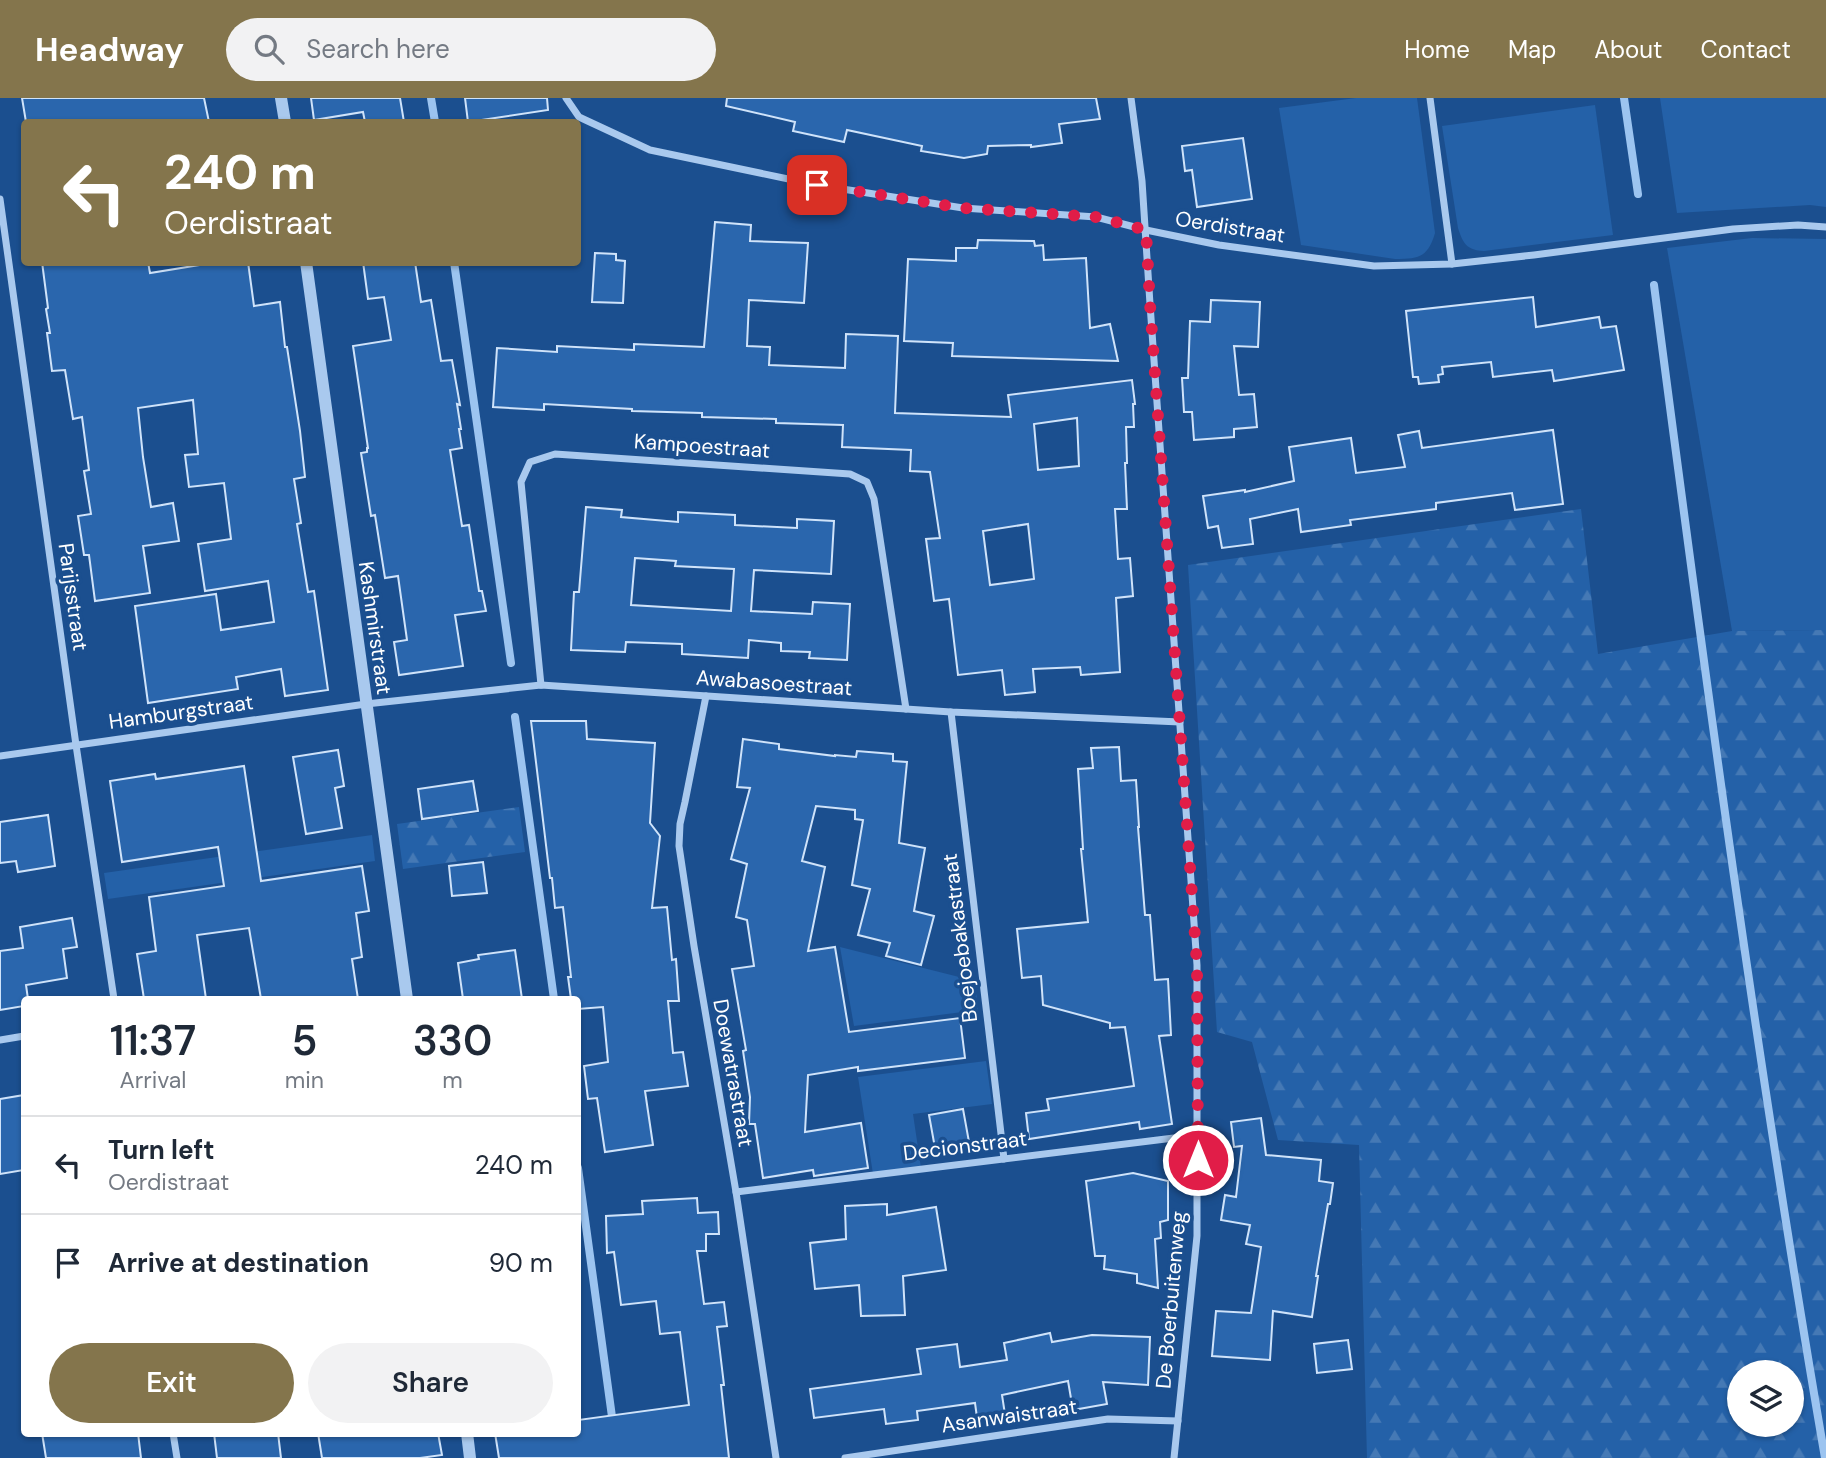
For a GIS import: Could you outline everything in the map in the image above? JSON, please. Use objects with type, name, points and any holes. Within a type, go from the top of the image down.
[{"type":"street","points":[[281,98],[284,119]]},
{"type":"street","name":"Oerdistraat","points":[[566,98],[579,117],[650,150],[817,185],[963,208],[1096,217],[1219,245],[1374,266],[1452,264],[1733,229],[1798,225],[1826,227]]},
{"type":"street","name":"De Boerbuitenweg","points":[[1131,98],[1146,230],[1197,965],[1197,1236],[1174,1458]]},
{"type":"street","points":[[1430,98],[1452,264]]},
{"type":"street","name":"Parijsstraat","points":[[0,199],[114,996]]},
{"type":"street","name":"Kashmirstraat","points":[[307,266],[407,996]]},
{"type":"street","name":"Kampoestraat","points":[[541,685],[521,482],[530,462],[555,453],[850,474],[867,481],[874,499],[906,709]]},
{"type":"street","name":"Awabasoestraat","points":[[366,704],[541,685],[951,712],[1180,722]]},
{"type":"street","name":"Doewatrastraat","points":[[706,696],[680,824],[679,846],[736,1192],[776,1458]]},
{"type":"street","name":"Hamburgstraat","points":[[0,756],[366,704]]},
{"type":"street","name":"Boejoebakastraat","points":[[951,712],[1003,1159]]},
{"type":"street","points":[[0,1040],[21,1036]]},
{"type":"street","name":"Decionstraat","points":[[736,1192],[1198,1135]]},
{"type":"street","name":"Asanwaistraat","points":[[845,1458],[1108,1419],[1178,1421]]},
{"type":"street","points":[[174,1437],[177,1458]]},
{"type":"street","points":[[467,1437],[470,1458]]},
{"type":"green space","points":[[1356,98],[1417,98],[1435,233],[1426,252],[1416,257],[1395,259],[1301,245],[1279,108]]},
{"type":"green space","points":[[1660,98],[1826,98],[1826,207],[1810,205],[1677,213]]},
{"type":"green space","points":[[1595,105],[1613,235],[1484,251],[1466,245],[1458,228],[1442,126]]},
{"type":"green space","points":[[1752,238],[1826,239],[1826,630],[1732,631],[1667,248]]},
{"type":"green space","points":[[1581,509],[1598,654],[1732,631],[1826,630],[1826,1458],[1367,1458],[1359,1145],[1278,1140],[1252,1042],[1217,1032],[1188,565]]},
{"type":"green space","points":[[519,807],[525,852],[403,869],[397,824]]},
{"type":"green space","points":[[372,835],[375,861],[108,899],[104,873]]},
{"type":"green space","points":[[840,947],[975,981],[978,1010],[854,1026]]},
{"type":"green space","points":[[986,1061],[992,1104],[913,1114],[921,1168],[873,1174],[858,1077]]},
{"type":"building","points":[[22,98],[204,98],[208,119],[26,119]]},
{"type":"building","points":[[311,98],[400,98],[404,119],[364,119],[363,112],[314,119]]},
{"type":"building","points":[[465,98],[547,98],[548,110],[488,119],[468,119]]},
{"type":"building","points":[[727,98],[1096,98],[1100,119],[1059,124],[1062,143],[1031,147],[988,146],[987,154],[964,158],[921,151],[922,146],[847,130],[844,142],[793,131],[795,122],[726,106]]},
{"type":"building","points":[[1243,138],[1252,199],[1197,207],[1192,170],[1185,171],[1182,146]]},
{"type":"building","points":[[715,222],[751,225],[750,241],[808,243],[804,303],[749,300],[747,346],[770,347],[769,365],[845,368],[846,334],[898,336],[895,413],[1011,417],[1008,395],[1132,380],[1134,427],[1126,427],[1127,509],[1115,509],[1118,559],[1130,558],[1133,596],[1116,598],[1120,672],[1081,675],[1080,667],[1033,669],[1035,692],[1005,695],[1002,670],[958,675],[949,599],[934,601],[926,539],[940,538],[930,472],[910,471],[911,450],[842,447],[843,425],[776,423],[776,419],[702,417],[702,413],[544,404],[544,410],[493,407],[497,348],[557,352],[557,346],[634,350],[634,344],[704,347]],"holes":[[[1077,418],[1079,466],[1038,470],[1034,424]],[[1028,524],[1034,579],[990,585],[983,531]]]},
{"type":"building","points":[[978,240],[1034,241],[1035,246],[1043,245],[1044,260],[1086,258],[1090,328],[1110,324],[1118,361],[952,356],[953,343],[904,341],[908,259],[956,261],[956,248],[977,248]]},
{"type":"building","points":[[595,253],[616,254],[616,260],[625,261],[623,303],[592,302]]},
{"type":"building","points":[[43,266],[149,266],[150,273],[193,266],[249,266],[254,306],[280,302],[305,477],[294,479],[301,523],[297,524],[308,592],[314,591],[328,690],[285,696],[281,669],[236,677],[238,689],[148,703],[135,606],[216,594],[221,630],[274,622],[268,581],[205,591],[198,544],[231,539],[224,483],[189,487],[185,455],[198,454],[193,400],[138,408],[151,507],[173,503],[179,541],[143,546],[150,593],[95,601],[89,555],[84,555],[78,516],[91,514],[84,471],[89,470],[82,417],[73,419],[65,370],[52,371],[47,333],[50,333]]},
{"type":"building","points":[[364,266],[416,266],[421,302],[431,300],[441,361],[452,360],[460,405],[457,404],[462,448],[450,450],[462,526],[469,525],[479,591],[482,591],[486,611],[455,615],[463,666],[399,675],[394,642],[407,640],[398,576],[385,578],[361,453],[367,452],[368,448],[353,346],[391,340],[384,297],[368,299]]},
{"type":"building","points":[[1533,297],[1536,327],[1599,317],[1601,328],[1616,326],[1624,370],[1554,381],[1552,370],[1493,377],[1491,362],[1442,367],[1443,374],[1438,375],[1439,382],[1419,384],[1418,377],[1413,377],[1406,311]]},
{"type":"building","points":[[1211,300],[1260,302],[1258,347],[1234,346],[1239,395],[1254,394],[1257,427],[1234,429],[1234,437],[1194,440],[1192,412],[1184,412],[1182,378],[1188,378],[1190,321],[1210,322]]},
{"type":"building","points":[[1553,430],[1563,504],[1515,510],[1512,493],[1436,503],[1436,509],[1350,520],[1351,525],[1301,532],[1298,509],[1250,519],[1253,544],[1222,548],[1218,526],[1208,528],[1203,496],[1245,492],[1294,481],[1289,447],[1351,438],[1356,473],[1405,467],[1398,435],[1419,431],[1422,448]]},
{"type":"building","points":[[586,507],[622,510],[621,517],[678,522],[678,512],[735,515],[735,525],[797,528],[797,519],[834,521],[831,574],[754,570],[751,611],[812,614],[813,602],[850,604],[847,660],[809,658],[810,652],[781,651],[781,643],[749,640],[748,658],[682,654],[682,644],[626,642],[625,652],[571,650],[574,592],[579,592]],"holes":[[[635,558],[676,561],[675,566],[734,569],[731,611],[631,605]]]},
{"type":"building","points":[[531,721],[586,721],[587,739],[655,743],[650,823],[660,836],[652,908],[667,907],[672,960],[676,959],[679,1001],[668,1001],[673,1053],[683,1052],[688,1086],[645,1091],[653,1145],[605,1152],[597,1098],[588,1099],[584,1066],[608,1062],[603,1007],[581,1009],[581,996],[571,996],[563,907],[555,908]]},
{"type":"building","points":[[743,739],[779,744],[779,749],[835,756],[856,757],[857,751],[893,754],[893,761],[907,762],[899,843],[925,848],[914,911],[934,916],[921,965],[886,956],[890,943],[858,935],[870,889],[852,885],[863,820],[855,819],[855,810],[816,806],[802,861],[825,867],[808,951],[835,947],[849,1032],[960,1018],[965,1058],[858,1071],[858,1067],[808,1075],[805,1132],[861,1123],[868,1168],[814,1176],[813,1170],[763,1178],[755,1124],[749,1124],[750,1097],[743,1051],[746,1050],[732,969],[754,966],[747,920],[736,917],[747,864],[731,859],[750,788],[737,787]]},
{"type":"building","points":[[1119,747],[1121,781],[1136,780],[1145,915],[1150,915],[1155,980],[1168,979],[1171,1035],[1159,1036],[1172,1124],[1140,1129],[1139,1122],[1029,1139],[1026,1113],[1049,1110],[1047,1099],[1134,1086],[1125,1027],[1110,1028],[1110,1023],[1043,1005],[1041,976],[1022,978],[1017,929],[1088,922],[1081,849],[1078,769],[1093,768],[1091,748]]},
{"type":"building","points":[[338,750],[344,786],[335,788],[342,828],[306,834],[293,757]]},
{"type":"building","points":[[244,766],[261,881],[362,866],[369,911],[356,913],[362,957],[352,959],[358,996],[260,996],[249,928],[197,935],[206,996],[144,996],[137,954],[156,951],[149,897],[224,886],[218,847],[122,862],[110,781],[155,774],[156,779]]},
{"type":"building","points":[[473,781],[478,811],[422,819],[418,789]]},
{"type":"building","points":[[48,815],[55,866],[18,872],[16,861],[0,863],[0,822]]},
{"type":"building","points":[[483,862],[487,893],[452,896],[449,866]]},
{"type":"building","points":[[72,918],[77,947],[63,949],[67,978],[26,985],[28,996],[21,996],[21,1006],[0,1010],[0,951],[23,948],[20,927]]},
{"type":"building","points":[[515,950],[522,996],[463,996],[458,963],[479,959],[478,955]]},
{"type":"building","points":[[21,1096],[21,1170],[0,1174],[0,1099]]},
{"type":"building","points":[[963,1109],[969,1142],[935,1148],[929,1115]]},
{"type":"building","points":[[1261,1118],[1266,1155],[1321,1160],[1319,1181],[1333,1183],[1316,1276],[1312,1317],[1273,1311],[1270,1360],[1212,1356],[1216,1311],[1251,1313],[1261,1247],[1246,1244],[1250,1225],[1221,1220],[1225,1195],[1236,1197],[1242,1146],[1234,1147],[1231,1122]]},
{"type":"building","points":[[1133,1173],[1168,1181],[1168,1220],[1160,1222],[1161,1238],[1155,1239],[1158,1288],[1137,1283],[1137,1274],[1104,1269],[1105,1256],[1095,1256],[1086,1181]]},
{"type":"building","points":[[697,1198],[698,1213],[718,1212],[719,1234],[706,1234],[706,1251],[697,1251],[704,1304],[724,1302],[727,1326],[717,1327],[729,1458],[499,1458],[496,1437],[581,1437],[581,1420],[689,1405],[680,1332],[660,1334],[656,1301],[621,1305],[614,1252],[607,1253],[606,1216],[643,1214],[642,1201]]},
{"type":"building","points":[[887,1204],[887,1215],[936,1207],[946,1270],[903,1276],[905,1315],[861,1316],[859,1285],[815,1289],[810,1243],[846,1239],[845,1206]]},
{"type":"building","points":[[1050,1333],[1052,1342],[1092,1335],[1150,1337],[1148,1385],[1103,1382],[1107,1404],[1073,1410],[1068,1381],[1002,1395],[1006,1421],[978,1425],[975,1403],[917,1411],[918,1420],[886,1424],[884,1409],[814,1418],[810,1389],[921,1374],[917,1349],[957,1344],[960,1367],[1007,1360],[1004,1343]]},
{"type":"building","points":[[1348,1340],[1352,1369],[1317,1373],[1314,1344]]},
{"type":"building","points":[[43,1437],[138,1437],[141,1458],[46,1458]]},
{"type":"building","points":[[214,1437],[278,1437],[281,1458],[217,1458]]},
{"type":"building","points":[[319,1437],[439,1437],[442,1455],[420,1458],[322,1458]]},
{"type":"waterway","points":[[431,98],[434,119]]},
{"type":"waterway","points":[[1624,98],[1638,194]]},
{"type":"waterway","points":[[455,266],[511,663]]},
{"type":"waterway","points":[[1654,285],[1734,873],[1777,1166],[1825,1458]]},
{"type":"waterway","points":[[515,717],[554,996]]},
{"type":"waterway","points":[[581,1190],[613,1424]]},
{"type":"route","points":[[817,185],[963,208],[1096,217],[1146,230],[1197,965],[1198,1160]]}]
